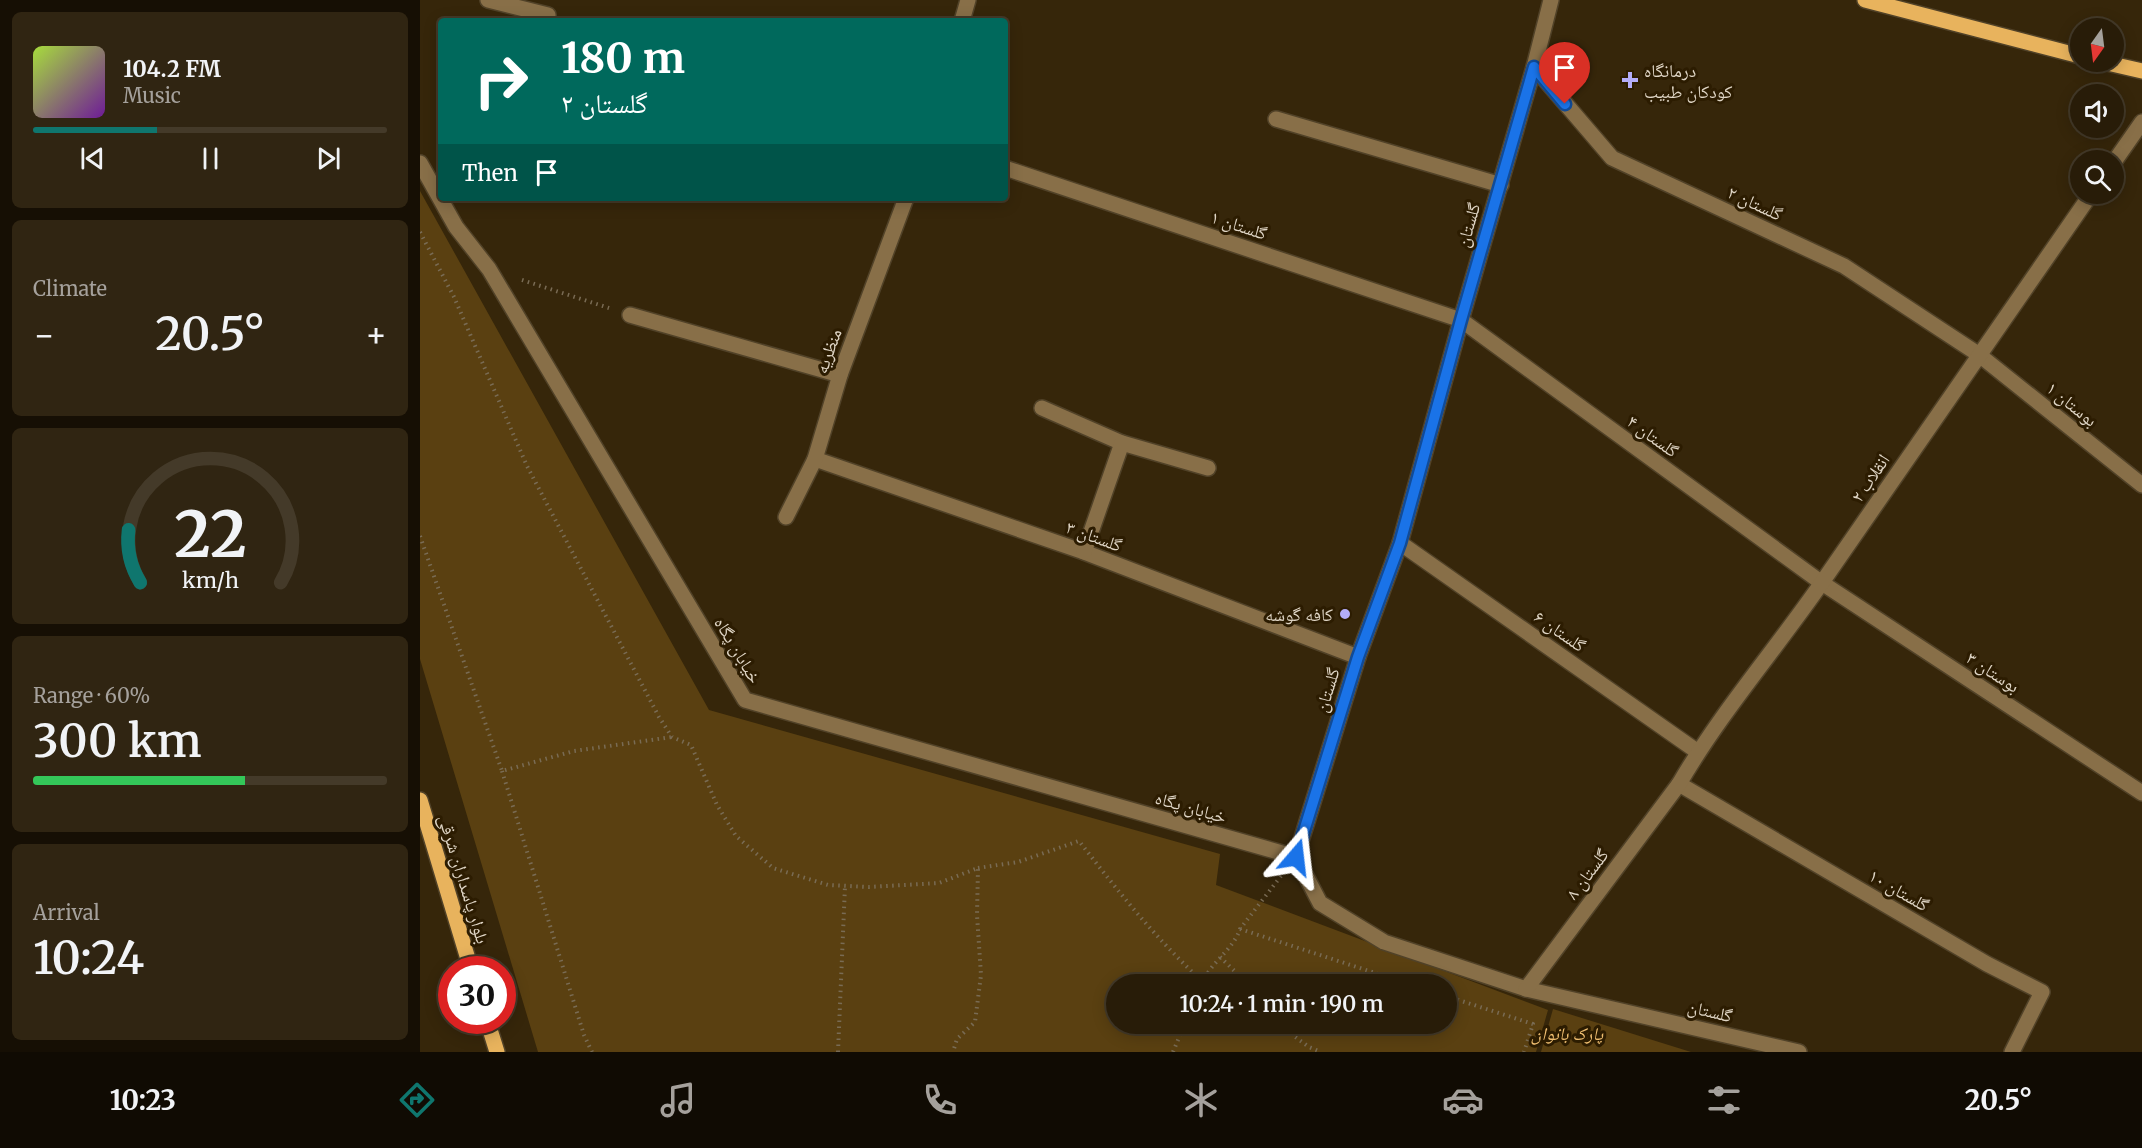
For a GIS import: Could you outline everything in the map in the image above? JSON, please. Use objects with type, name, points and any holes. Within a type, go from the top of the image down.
[{"type":"main road","points":[[1865,0],[2070,53]]},
{"type":"main road","points":[[2124,67],[2142,71]]},
{"type":"main road","name":"بلوار پاسداران شرقی","points":[[420,800],[467,956]]},
{"type":"main road","points":[[491,1034],[496,1052]]},
{"type":"street","points":[[488,0],[548,15]]},
{"type":"street","points":[[963,18],[968,0]]},
{"type":"street","name":"گلستان","points":[[1551,0],[1400,543],[1358,657],[1296,857],[1320,903],[1384,942],[1526,989],[1799,1052]]},
{"type":"street","name":"گلستان ۲","points":[[1534,67],[1612,158],[1844,266],[1978,354]]},
{"type":"street","points":[[1276,118],[1501,185]]},
{"type":"street","points":[[2122,150],[2142,122]]},
{"type":"street","name":"خیابان پگاه","points":[[420,163],[438,195]]},
{"type":"street","name":"گلستان ۱","points":[[1008,169],[1461,320]]},
{"type":"street","name":"خیابان پگاه","points":[[441,201],[456,227],[489,269],[745,699],[1296,857]]},
{"type":"street","name":"منظریه","points":[[786,517],[815,459],[840,375],[905,201]]},
{"type":"street","name":"انقلاب ۲","points":[[1679,784],[1698,752],[1822,583],[1978,354],[2084,204]]},
{"type":"street","points":[[630,315],[840,375]]},
{"type":"street","name":"گلستان ۴","points":[[1461,320],[1822,583]]},
{"type":"street","name":"بوستان ۱","points":[[1978,354],[2142,485]]},
{"type":"street","points":[[1042,408],[1122,443],[1208,468]]},
{"type":"street","points":[[1084,552],[1122,443]]},
{"type":"street","name":"گلستان ۳","points":[[815,459],[1084,552],[1358,657]]},
{"type":"street","name":"گلستان ۶","points":[[1400,543],[1698,752]]},
{"type":"street","name":"بوستان ۳","points":[[1822,583],[2142,793]]},
{"type":"street","name":"گلستان ۸","points":[[1526,989],[1679,784]]},
{"type":"street","name":"گلستان ۱۰","points":[[1679,784],[1987,964],[2042,992],[2012,1052]]},
{"type":"path","points":[[420,232],[454,297],[527,466],[659,717],[672,737]]},
{"type":"path","points":[[489,269],[630,315]]},
{"type":"path","points":[[420,536],[502,771],[584,1035],[592,1052]]},
{"type":"path","points":[[502,771],[574,751],[672,737],[691,745],[717,805],[736,836],[773,868],[828,885],[939,883],[978,868],[1018,862],[1079,841],[1120,894],[1193,974]]},
{"type":"path","points":[[1205,974],[1237,939],[1240,929],[1296,857]]},
{"type":"path","points":[[953,1052],[957,1039],[975,1022],[981,975],[977,915],[978,868]]},
{"type":"path","points":[[838,1052],[845,886]]},
{"type":"path","points":[[1240,929],[1378,974]]},
{"type":"path","points":[[1220,957],[1238,974]]},
{"type":"path","points":[[1457,1000],[1533,1024],[1524,1052]]},
{"type":"path","points":[[1173,1052],[1180,1034]]},
{"type":"path","points":[[1291,1034],[1309,1047],[1321,1052]]},
{"type":"green space","points":[[420,191],[709,710],[1220,854],[1216,885],[1452,974],[1106,974],[1106,1034],[1457,1034],[1457,976],[1548,1010],[1536,1052],[538,1052],[516,979],[516,956],[509,956],[420,659]]},
{"type":"green space","name":"پارک بانوان","points":[[1553,1009],[1691,1052],[1541,1052]]},
{"type":"place","name":"درمانگاه کودکان طبیب","points":[[1630,80]]},
{"type":"place","name":"کافه گوشه","points":[[1345,614]]},
{"type":"route","points":[[1296,857],[1358,657],[1400,543],[1534,67],[1565,104]]}]
